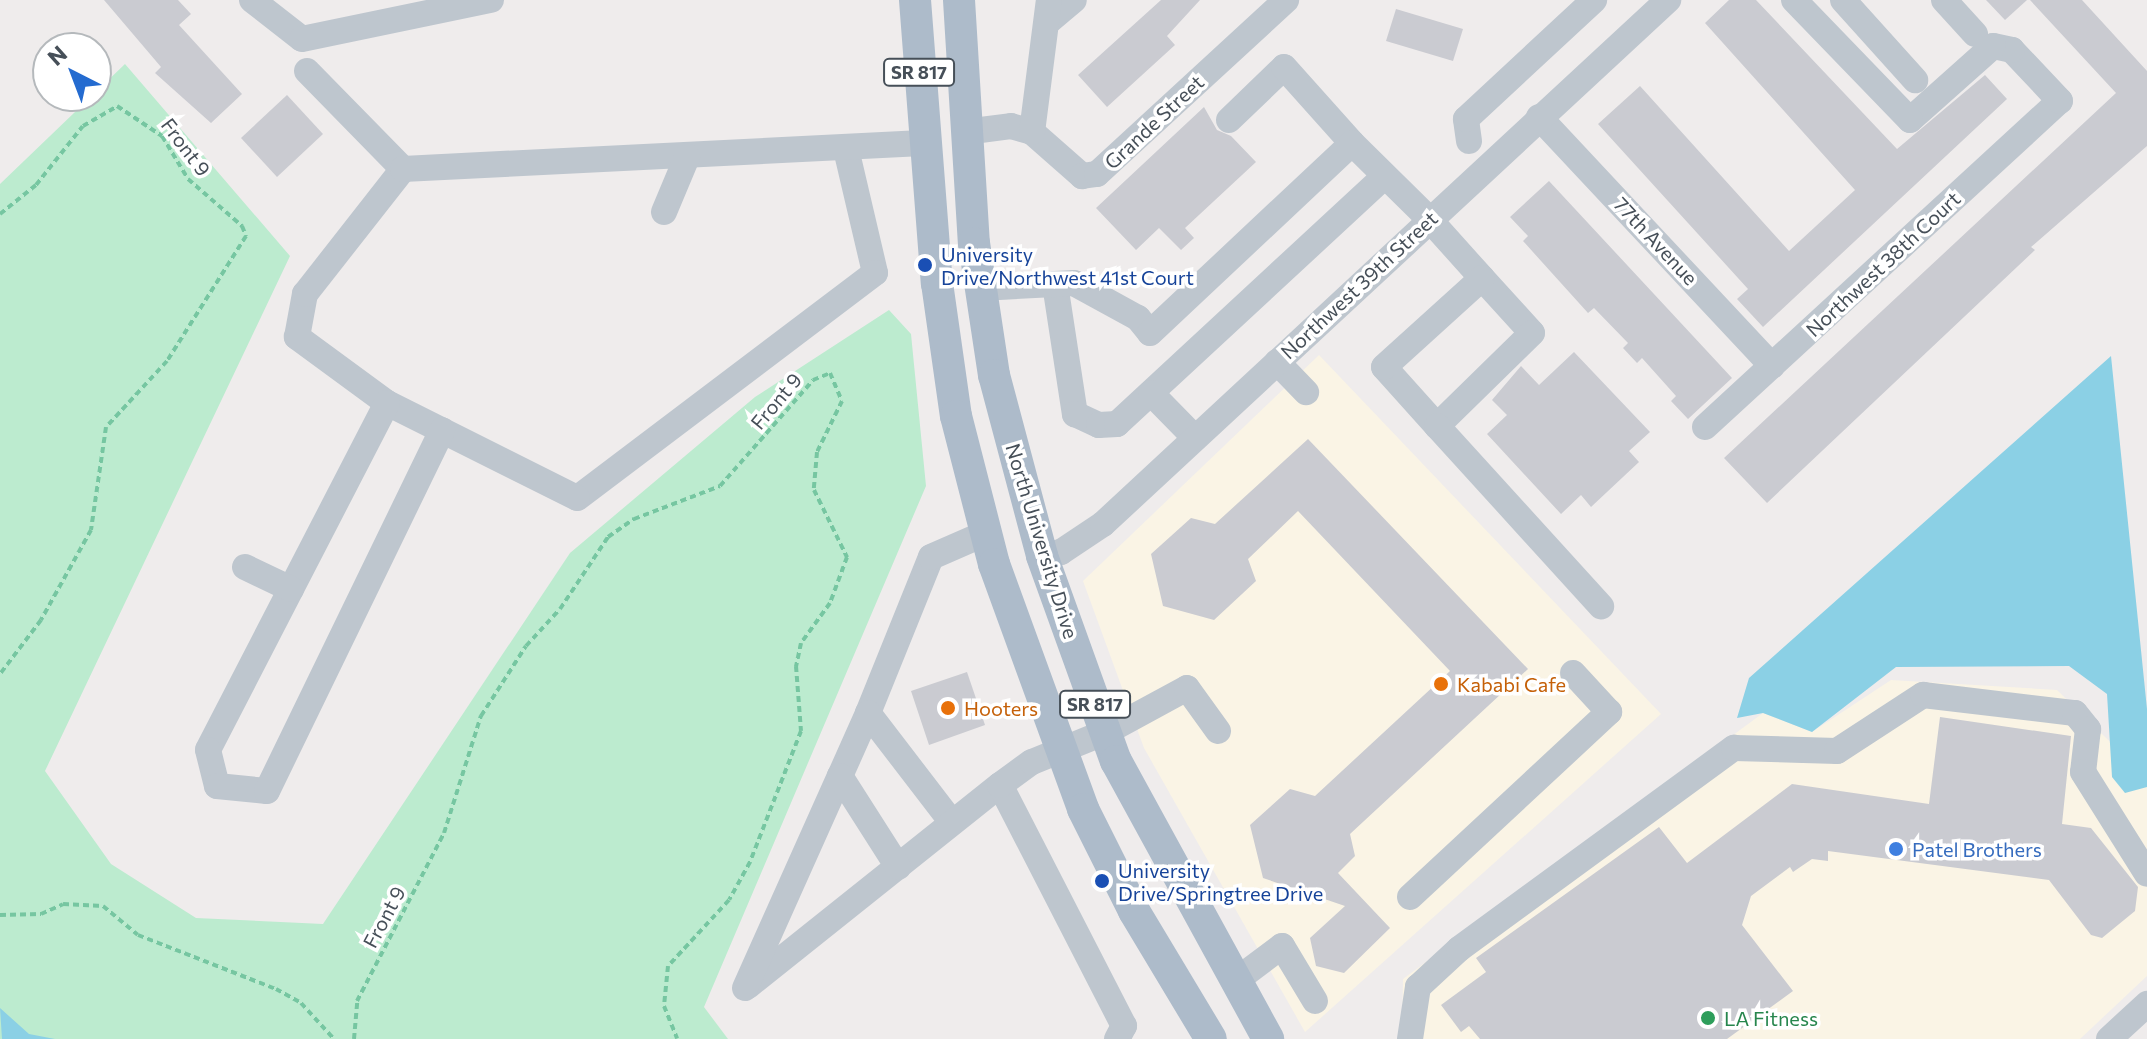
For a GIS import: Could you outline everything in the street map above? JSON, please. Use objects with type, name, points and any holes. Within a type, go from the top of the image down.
[{"type":"main road","name":"SR 817","points":[[915,0],[923,153],[956,416],[986,533],[1061,750],[1134,911],[1211,1039]]},
{"type":"main road","name":"North University Drive","points":[[959,0],[964,120],[981,288],[994,375],[1042,556],[1106,732],[1234,982],[1268,1039]]},
{"type":"main road","points":[[918,53],[932,66],[935,99],[964,120]]},
{"type":"main road","points":[[923,153],[956,170],[960,210],[974,225]]},
{"type":"street","points":[[252,0],[302,39],[491,0]]},
{"type":"street","points":[[964,120],[1032,132],[1049,10],[1074,0]]},
{"type":"street","name":"Grande Street","points":[[1032,132],[1082,176],[1097,174],[1286,0]]},
{"type":"street","points":[[1469,141],[1466,119],[1594,0]]},
{"type":"street","points":[[1794,0],[1910,120],[1984,40],[1944,0]]},
{"type":"street","points":[[1843,0],[1915,80]]},
{"type":"street","name":"Northwest 39th Street","points":[[1042,556],[1061,552],[1103,524],[1658,3]]},
{"type":"street","name":"Northwest 38th Court","points":[[1705,427],[2060,101],[2012,50],[1984,40]]},
{"type":"street","points":[[1229,120],[1284,67],[1352,143],[1429,219],[1532,333],[1437,426]]},
{"type":"street","points":[[307,71],[403,169],[846,149],[923,153]]},
{"type":"street","name":"77th Avenue","points":[[1539,117],[1772,366]]},
{"type":"street","points":[[981,288],[1074,283],[1138,318],[1150,333],[1352,143]]},
{"type":"street","points":[[403,169],[305,294],[297,337],[387,403],[577,498],[875,273],[846,149]]},
{"type":"street","points":[[664,212],[687,157]]},
{"type":"street","points":[[1055,284],[1075,414],[1099,425],[1117,424],[1385,176]]},
{"type":"street","points":[[1482,278],[1384,367],[1601,606]]},
{"type":"street","points":[[1277,362],[1306,392]]},
{"type":"street","points":[[1151,393],[1195,438]]},
{"type":"street","points":[[387,403],[208,750],[217,786],[267,791],[442,430]]},
{"type":"street","points":[[986,533],[931,557],[868,713],[745,988],[951,821],[1000,785],[1061,750],[1106,732],[1187,688],[1218,731]]},
{"type":"street","points":[[245,567],[291,589]]},
{"type":"street","points":[[1410,897],[1609,712],[1573,673]]},
{"type":"street","points":[[1410,1039],[1418,987],[1459,949],[1734,748],[1837,751],[1923,695],[2075,713],[2088,729],[2083,772],[2147,874]]},
{"type":"street","points":[[868,713],[951,821]]},
{"type":"street","points":[[840,776],[898,867]]},
{"type":"street","points":[[1000,785],[1125,1035]]},
{"type":"street","points":[[1234,982],[1282,946],[1315,1001]]},
{"type":"street","points":[[2109,1039],[2147,1004]]},
{"type":"path","name":"Front 9","points":[[0,214],[36,185],[83,126],[117,106],[162,136],[188,179],[242,226],[246,236],[167,361],[106,427],[91,530],[41,620],[0,674]]},
{"type":"path","name":"Front 9","points":[[354,1039],[357,1001],[439,845],[481,716],[526,646],[560,609],[608,537],[634,519],[720,486],[802,391],[830,373],[842,401],[817,452],[814,490],[847,557],[830,603],[801,643],[796,666],[801,731],[750,862],[729,900],[668,966],[664,1006],[677,1039]]},
{"type":"path","points":[[0,915],[41,914],[63,904],[103,906],[138,935],[276,989],[301,1003],[334,1039]]},
{"type":"shaded area","points":[[1319,355],[1661,714],[1305,1032],[1144,748],[1083,581]]},
{"type":"shaded area","points":[[1891,680],[2057,690],[2147,778],[2147,976],[2080,1039],[1402,1039],[1403,979],[1763,713],[1812,732]]},
{"type":"green space","points":[[125,64],[290,256],[45,771],[111,864],[196,918],[323,924],[570,553],[755,397],[889,310],[911,334],[926,486],[704,1007],[728,1039],[0,1039],[0,184],[75,112],[112,112],[112,76]]},
{"type":"water","points":[[2111,356],[2147,709],[2147,787],[2125,793],[2112,777],[2107,694],[2069,666],[1896,667],[1812,732],[1763,713],[1737,718],[1749,678]]},
{"type":"water","points":[[0,1008],[29,1034],[55,1039],[2,1039]]},
{"type":"building","points":[[104,0],[178,0],[191,14],[179,25],[242,94],[211,123],[155,73],[161,67]]},
{"type":"building","points":[[1161,0],[1200,0],[1167,36],[1175,45],[1107,107],[1078,75]]},
{"type":"building","points":[[1729,0],[1756,0],[1897,149],[1985,75],[2007,99],[1763,327],[1737,299],[1748,289],[1598,124],[1640,86],[1789,251],[1855,190],[1705,23]]},
{"type":"building","points":[[1986,0],[2027,0],[2005,20]]},
{"type":"building","points":[[2030,0],[2082,0],[2147,71],[2147,146],[2031,247],[2035,250],[1767,503],[1724,458],[2116,93]]},
{"type":"building","points":[[1396,9],[1463,29],[1453,61],[1386,41]]},
{"type":"building","points":[[287,95],[323,134],[277,177],[241,138]]},
{"type":"building","points":[[1204,107],[1217,130],[1231,136],[1256,162],[1185,228],[1194,238],[1181,250],[1159,228],[1136,250],[1096,208]]},
{"type":"building","points":[[1549,181],[1732,378],[1688,419],[1671,401],[1676,396],[1642,358],[1637,363],[1623,348],[1628,343],[1594,308],[1588,313],[1523,241],[1528,236],[1510,217]]},
{"type":"building","points":[[1574,352],[1650,432],[1629,451],[1639,462],[1591,507],[1581,495],[1561,514],[1487,434],[1507,415],[1492,400],[1521,366],[1539,385]]},
{"type":"building","points":[[1308,439],[1528,669],[1350,834],[1355,856],[1338,873],[1390,928],[1344,973],[1316,966],[1310,938],[1345,906],[1263,878],[1250,825],[1290,789],[1315,796],[1450,671],[1298,511],[1248,559],[1256,581],[1214,620],[1163,606],[1151,554],[1191,518],[1215,524]]},
{"type":"building","name":"Hooters","points":[[967,672],[985,725],[929,745],[911,691]]},
{"type":"building","points":[[1940,717],[2071,736],[2062,824],[2091,828],[2138,887],[2135,911],[2102,938],[2091,935],[2049,880],[1828,851],[1828,861],[1812,859],[1793,872],[1790,867],[1751,896],[1742,925],[1793,991],[1727,1039],[1480,1039],[1469,1026],[1461,1032],[1441,1005],[1486,972],[1476,958],[1659,827],[1687,863],[1792,784],[1929,804]]},
{"type":"place","name":"University Drive/Northwest 41st Court","points":[[925,265]]},
{"type":"place","name":"Kababi Cafe","points":[[1441,684]]},
{"type":"place","name":"Hooters","points":[[948,708]]},
{"type":"place","name":"Patel Brothers","points":[[1896,849]]},
{"type":"place","name":"University Drive/Springtree Drive","points":[[1102,881]]},
{"type":"place","name":"LA Fitness","points":[[1708,1018]]}]
